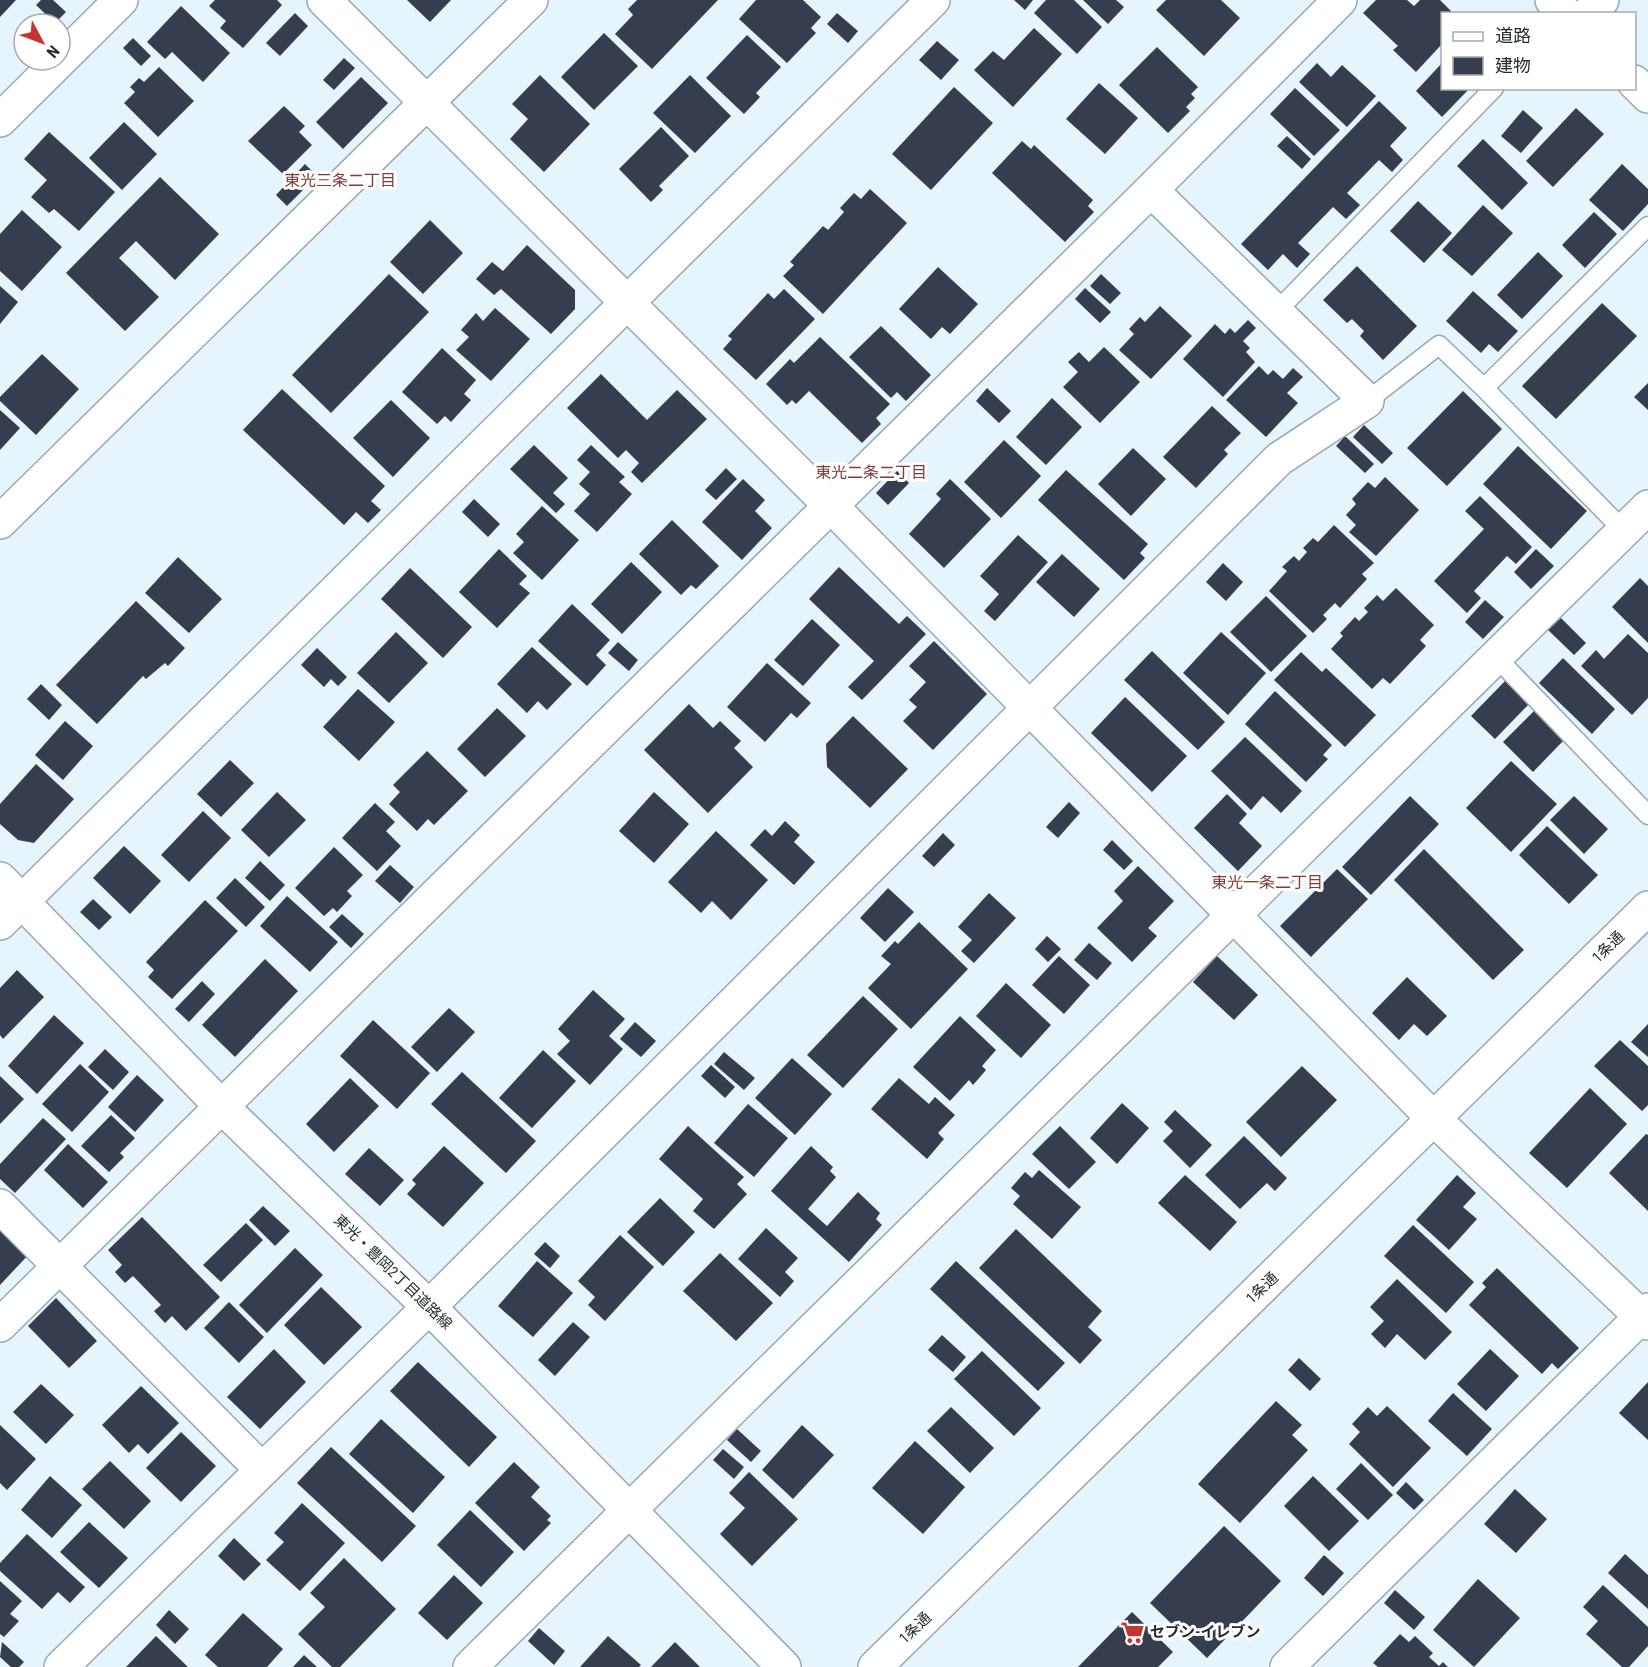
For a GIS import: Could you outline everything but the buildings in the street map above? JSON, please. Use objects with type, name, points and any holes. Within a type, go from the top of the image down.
[{"type":"street","points":[[0,120],[121,0]]},
{"type":"street","points":[[324,0],[831,506],[1434,1119],[1646,1316],[1287,1667]]},
{"type":"street","points":[[0,522],[531,0]]},
{"type":"street","points":[[7,901],[626,302],[933,0]]},
{"type":"street","points":[[0,1325],[1151,190],[1340,0]]},
{"type":"street","points":[[1552,0],[1564,12]]},
{"type":"street","points":[[1590,12],[1602,0]]},
{"type":"street","points":[[1636,83],[1648,96]]},
{"type":"street","points":[[61,1667],[429,1307],[1030,710],[1279,459],[1367,401],[1151,190]]},
{"type":"street","points":[[470,1667],[1648,507]]},
{"type":"street","name":"東光・豊岡2丁目道路線","points":[[7,901],[429,1307],[784,1667]]},
{"type":"street","name":"1条通","points":[[875,1667],[1648,908]]},
{"type":"street","points":[[0,1206],[262,1470]]},
{"type":"lane","points":[[1277,311],[1492,90]]},
{"type":"lane","points":[[1484,388],[1648,226]]},
{"type":"lane","points":[[1367,401],[1439,345],[1624,531]]},
{"type":"lane","points":[[1495,656],[1648,815]]},
{"type":"place","name":"セブン-イレブン","points":[[1132,1632]]},
{"type":"district","name":"東光三条二丁目","points":[[340,180]]},
{"type":"district","name":"東光二条二丁目","points":[[871,472]]},
{"type":"district","name":"東光一条二丁目","points":[[1267,882]]}]
